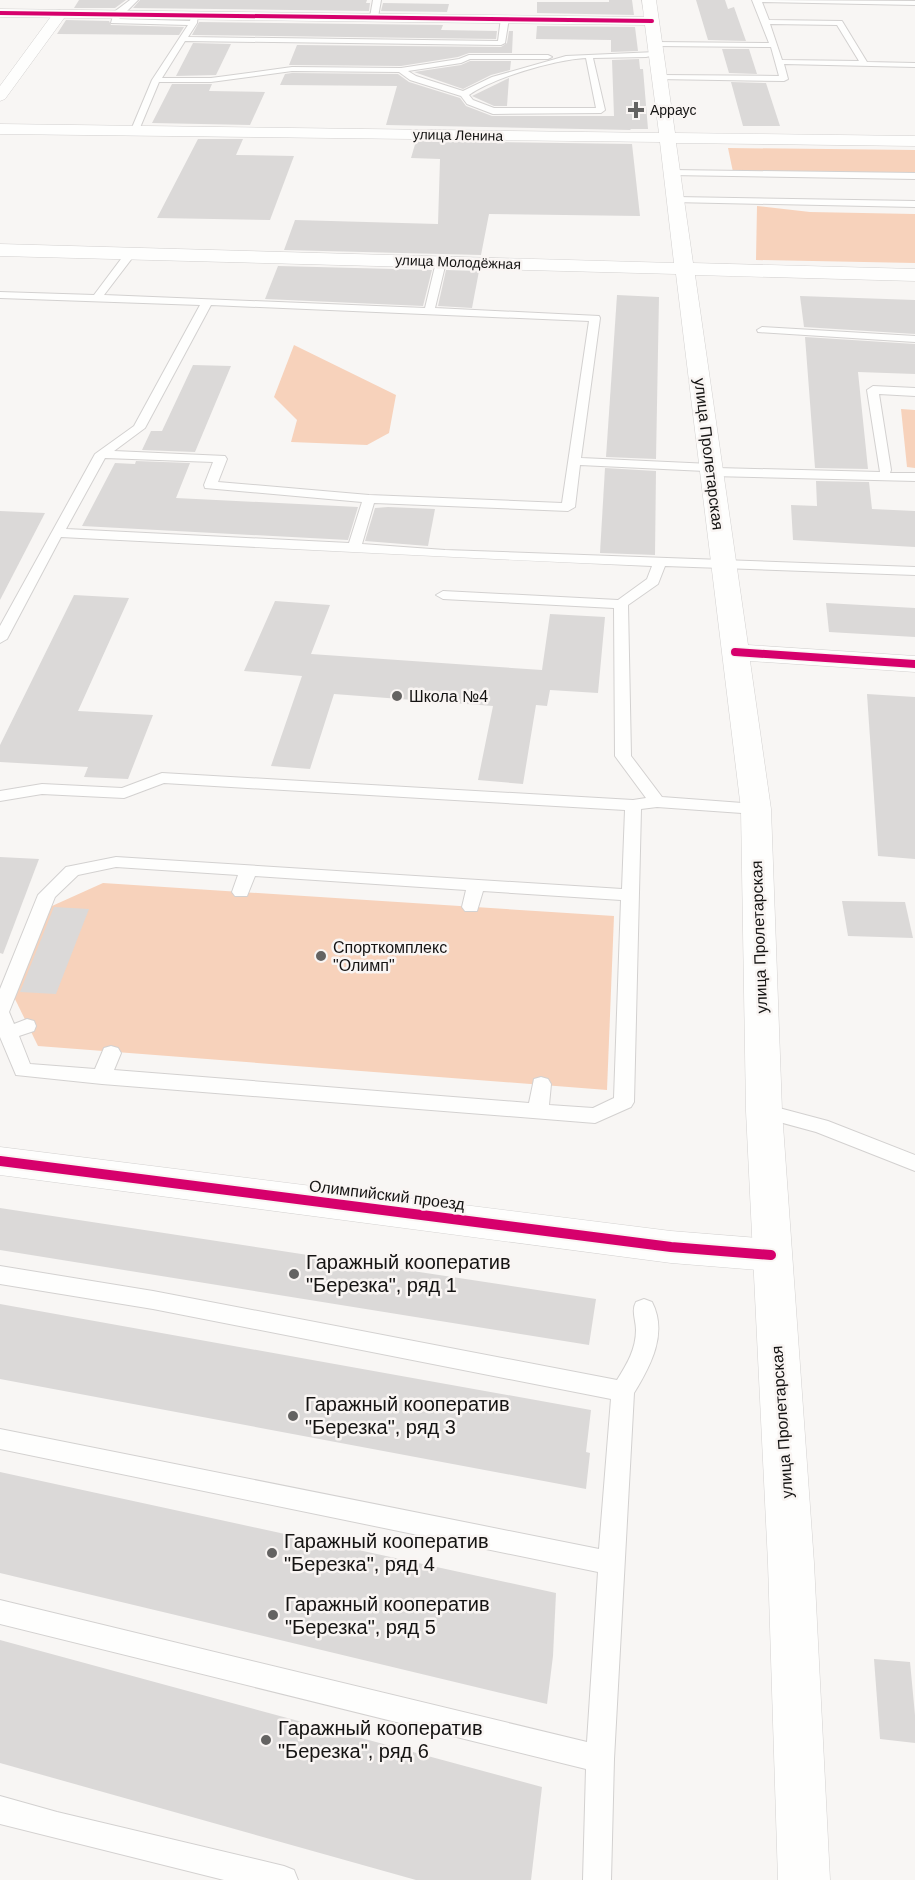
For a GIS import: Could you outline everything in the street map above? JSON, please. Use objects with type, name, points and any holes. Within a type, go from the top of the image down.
[{"type":"main road","points":[[0,13],[117,14],[194,19],[374,16],[505,18],[655,39]]},
{"type":"main road","points":[[0,96],[60,14]]},
{"type":"main road","name":"улица Пролетарская","points":[[655,39],[756,809],[764,1112],[791,1563],[804,1880]]},
{"type":"main road","name":"улица Ленина","points":[[0,129],[915,141]]},
{"type":"main road","name":"улица Молодёжная","points":[[0,250],[915,275]]},
{"type":"main road","points":[[735,652],[915,664]]},
{"type":"main road","name":"Олимпийский проезд","points":[[0,1161],[671,1247],[771,1255]]},
{"type":"lane","points":[[117,14],[134,0]]},
{"type":"lane","points":[[374,16],[378,0]]},
{"type":"lane","points":[[655,39],[784,79],[757,1],[915,3]]},
{"type":"lane","points":[[183,39],[501,43],[505,18]]},
{"type":"lane","points":[[135,130],[156,80],[194,19]]},
{"type":"lane","points":[[766,22],[839,23],[864,64]]},
{"type":"lane","points":[[156,80],[211,80],[292,69],[401,70],[493,55],[571,58],[632,57],[655,39],[774,45]]},
{"type":"lane","points":[[401,70],[413,78],[464,93],[470,102],[493,111],[601,110],[589,56]]},
{"type":"lane","points":[[464,93],[474,86],[500,77],[571,58]]},
{"type":"lane","points":[[780,62],[915,65]]},
{"type":"lane","points":[[674,187],[915,176]]},
{"type":"lane","points":[[674,187],[915,204]]},
{"type":"lane","points":[[97,298],[131,253]]},
{"type":"lane","points":[[429,312],[441,262]]},
{"type":"lane","points":[[0,295],[595,318],[568,507],[369,499],[210,484],[221,459],[101,454]]},
{"type":"lane","points":[[0,639],[101,454],[139,428],[207,302]]},
{"type":"lane","points":[[762,330],[915,339]]},
{"type":"lane","points":[[885,470],[873,390],[915,392]]},
{"type":"lane","points":[[575,461],[711,470],[915,477]]},
{"type":"lane","points":[[354,547],[369,499]]},
{"type":"lane","points":[[57,533],[457,554],[915,571]]},
{"type":"lane","points":[[443,595],[621,604],[653,581],[660,562]]},
{"type":"lane","points":[[621,604],[623,756],[657,802]]},
{"type":"lane","points":[[0,796],[42,789],[124,793],[162,778],[633,805],[657,802],[756,809]]},
{"type":"lane","points":[[630,895],[116,862],[72,871],[47,895],[0,1012],[22,1070],[594,1116],[624,1102],[633,805]]},
{"type":"lane","points":[[241,892],[249,870]]},
{"type":"lane","points":[[471,907],[476,885]]},
{"type":"lane","points":[[8,1033],[27,1026]]},
{"type":"lane","points":[[102,1077],[111,1053]]},
{"type":"lane","points":[[538,1112],[541,1084]]},
{"type":"lane","points":[[764,1112],[821,1126],[915,1163]]},
{"type":"lane","points":[[0,1275],[153,1300],[623,1391]]},
{"type":"lane","points":[[597,1880],[600,1759],[623,1391],[644,1356],[648,1322],[644,1308]]},
{"type":"lane","points":[[0,1439],[611,1563]]},
{"type":"lane","points":[[0,1612],[600,1759]]},
{"type":"lane","points":[[0,1810],[232,1873],[284,1880]]},
{"type":"shaded area","points":[[728,148],[915,150],[915,175],[733,172]]},
{"type":"shaded area","points":[[757,206],[810,212],[915,214],[915,263],[756,260]]},
{"type":"shaded area","points":[[294,345],[396,395],[389,433],[367,445],[291,442],[297,420],[274,397]]},
{"type":"shaded area","points":[[901,409],[915,410],[915,468],[907,467]]},
{"type":"shaded area","name":"Спорткомплекс \"Олимп\"","points":[[103,883],[614,916],[607,1090],[38,1046],[14,997],[52,906]]},
{"type":"building","points":[[79,0],[126,0],[115,8],[74,8]]},
{"type":"building","points":[[140,0],[367,0],[366,3],[370,3],[369,11],[133,8]]},
{"type":"building","points":[[609,0],[632,0],[634,15],[537,13],[537,2],[609,2]]},
{"type":"building","points":[[696,0],[725,0],[728,9],[734,7],[746,41],[708,40]]},
{"type":"building","points":[[383,3],[449,4],[447,12],[381,11]]},
{"type":"building","points":[[66,20],[109,21],[111,25],[184,27],[179,35],[57,34]]},
{"type":"building","points":[[199,22],[443,25],[441,30],[497,31],[496,39],[192,35]]},
{"type":"building","points":[[537,26],[635,27],[638,51],[611,52],[611,40],[536,39]]},
{"type":"building","points":[[509,31],[513,31],[512,53],[469,53],[458,57],[401,66],[289,65],[297,45],[501,47],[507,43]]},
{"type":"building","points":[[193,43],[231,44],[216,75],[176,76]]},
{"type":"building","points":[[722,49],[749,49],[757,74],[729,73]]},
{"type":"building","points":[[639,59],[640,69],[643,69],[648,129],[386,125],[397,86],[280,85],[285,74],[292,73],[398,74],[409,82],[460,98],[466,106],[492,116],[614,116],[612,60]]},
{"type":"building","points":[[470,61],[511,61],[510,70],[491,75],[463,89],[414,72],[461,65]]},
{"type":"building","points":[[509,78],[507,106],[494,106],[472,96]]},
{"type":"building","points":[[731,82],[766,83],[780,126],[743,126]]},
{"type":"building","points":[[172,84],[212,84],[209,91],[265,92],[250,125],[152,123]]},
{"type":"building","points":[[198,139],[243,139],[236,155],[294,156],[270,220],[157,218]]},
{"type":"building","points":[[416,141],[632,144],[640,216],[489,214],[481,255],[284,250],[295,220],[438,224],[440,159],[411,158]]},
{"type":"building","points":[[278,266],[432,270],[423,306],[265,299]]},
{"type":"building","points":[[446,270],[479,271],[472,308],[438,306]]},
{"type":"building","points":[[617,295],[659,297],[656,459],[606,457]]},
{"type":"building","points":[[800,296],[915,300],[915,334],[804,327]]},
{"type":"building","points":[[805,337],[915,344],[915,374],[858,372],[868,469],[815,468]]},
{"type":"building","points":[[193,365],[231,366],[195,452],[142,450],[151,431],[162,431]]},
{"type":"building","points":[[136,461],[190,463],[176,498],[358,507],[348,540],[82,526],[115,463],[135,464]]},
{"type":"building","points":[[605,468],[656,471],[655,555],[600,553]]},
{"type":"building","points":[[816,481],[869,482],[872,509],[915,511],[915,547],[793,540],[791,505],[817,506]]},
{"type":"building","points":[[375,508],[435,509],[428,546],[365,541]]},
{"type":"building","points":[[0,511],[45,513],[0,600]]},
{"type":"building","points":[[74,595],[129,598],[78,711],[153,715],[128,779],[84,777],[88,767],[0,762],[0,745]]},
{"type":"building","points":[[275,601],[330,605],[311,654],[542,670],[550,614],[605,617],[598,693],[550,690],[547,706],[536,705],[523,784],[478,780],[493,706],[334,694],[310,769],[271,766],[302,676],[244,671]]},
{"type":"building","points":[[826,603],[915,608],[915,637],[829,632]]},
{"type":"building","points":[[867,694],[915,697],[915,859],[878,856]]},
{"type":"building","points":[[0,857],[39,859],[3,954],[0,953]]},
{"type":"building","points":[[842,901],[905,902],[913,938],[848,936]]},
{"type":"building","points":[[54,907],[89,909],[56,994],[20,992]]},
{"type":"building","name":"Гаражный кооператив \"Березка\", ряд 1","points":[[0,1208],[596,1299],[589,1345],[0,1250]]},
{"type":"building","points":[[0,1304],[591,1410],[586,1452],[590,1453],[586,1489],[0,1379]]},
{"type":"building","points":[[0,1472],[556,1593],[553,1656],[547,1704],[0,1573]]},
{"type":"building","points":[[0,1640],[542,1787],[531,1880],[416,1880],[0,1763]]},
{"type":"building","points":[[874,1659],[910,1662],[915,1743],[880,1739]]},
{"type":"cycle path","points":[[0,13],[652,21]]},
{"type":"cycle path","points":[[735,652],[915,664]]},
{"type":"cycle path","points":[[0,1161],[671,1247],[771,1255]]},
{"type":"place","name":"Арраус","points":[[636,110]]},
{"type":"place","name":"Школа №4","points":[[397,696]]},
{"type":"place","name":"Спорткомплекс \"Олимп\"","points":[[321,956]]},
{"type":"place","name":"Гаражный кооператив \"Березка\", ряд 1","points":[[294,1274]]},
{"type":"place","name":"Гаражный кооператив \"Березка\", ряд 3","points":[[293,1416]]},
{"type":"place","name":"Гаражный кооператив \"Березка\", ряд 4","points":[[272,1553]]},
{"type":"place","name":"Гаражный кооператив \"Березка\", ряд 5","points":[[273,1615]]},
{"type":"place","name":"Гаражный кооператив \"Березка\", ряд 6","points":[[266,1740]]}]
